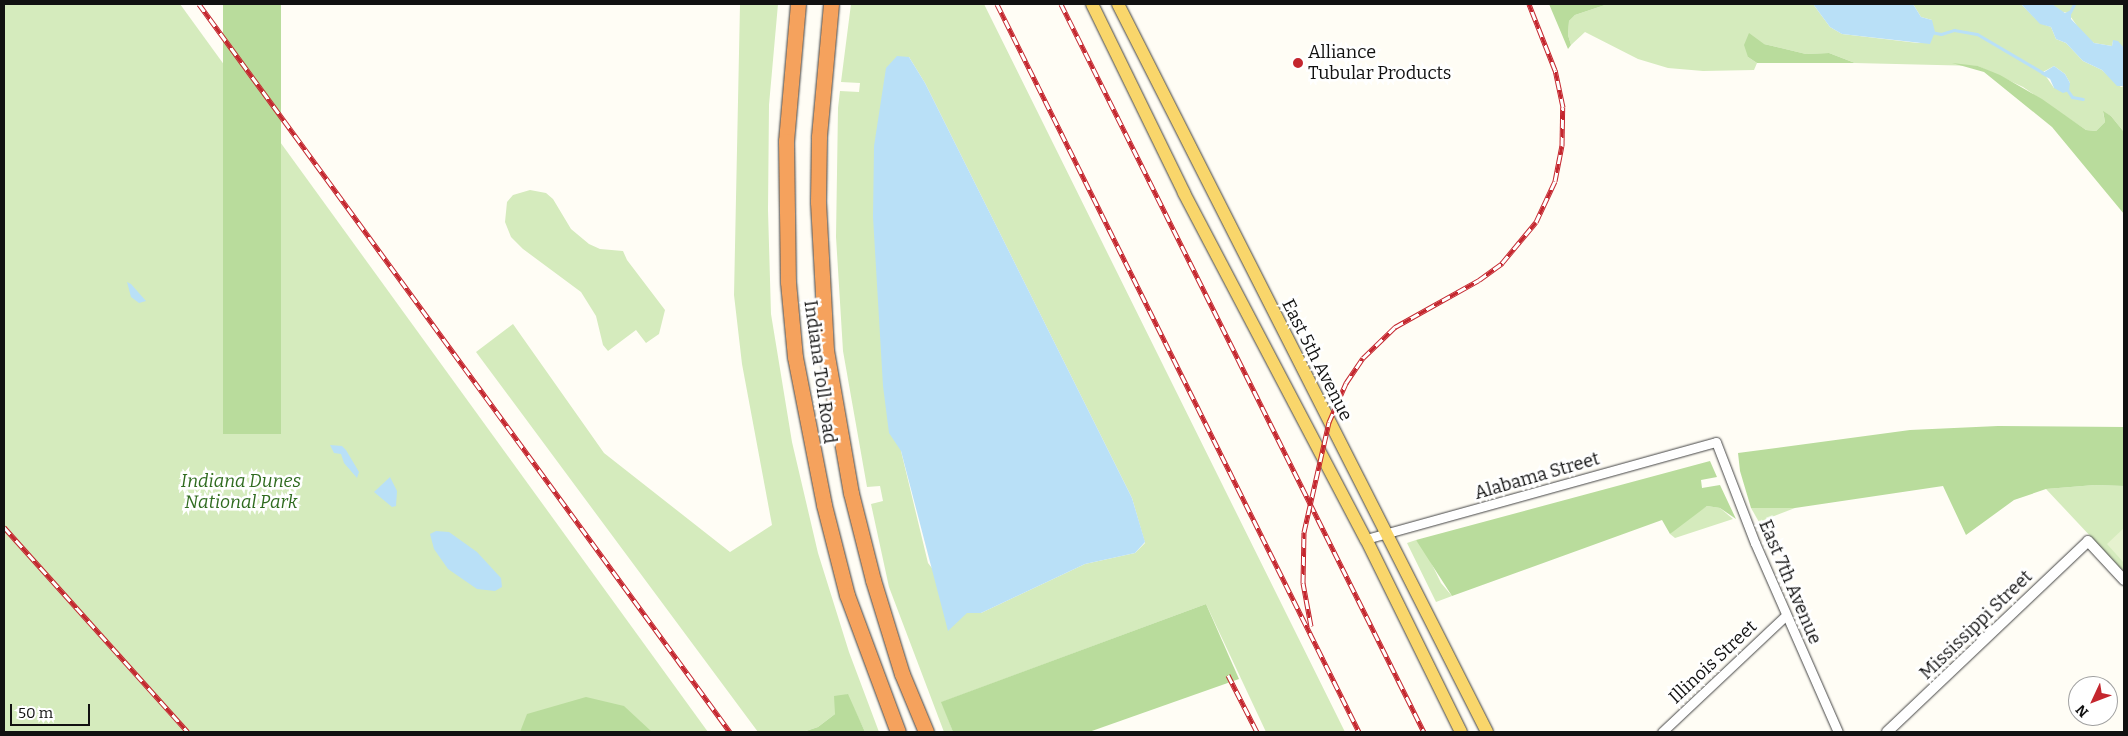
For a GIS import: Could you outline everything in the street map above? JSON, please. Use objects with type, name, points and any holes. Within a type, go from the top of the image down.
[{"type":"highway","name":"Indiana Toll Road","points":[[798,4],[786,142],[788,282],[795,357],[824,505],[847,595],[898,732]]},
{"type":"highway","name":"Indiana Toll Road","points":[[831,4],[819,138],[818,193],[826,350],[851,493],[873,580],[902,674],[926,732]]},
{"type":"main road","points":[[1092,4],[1184,193],[1366,539],[1461,732]]},
{"type":"main road","name":"East 5th Avenue","points":[[1118,4],[1487,732]]},
{"type":"street","name":"Alabama Street","points":[[1366,539],[1386,531],[1463,514],[1716,442]]},
{"type":"street","name":"East 7th Avenue","points":[[1716,442],[1786,615],[1838,732]]},
{"type":"street","name":"Mississippi Street","points":[[1887,732],[2088,541],[2124,580]]},
{"type":"street","name":"Illinois Street","points":[[1662,732],[1786,615]]},
{"type":"green space","name":"Indiana Dunes National Park","points":[[4,4],[180,4],[708,732],[4,732]]},
{"type":"green space","points":[[223,4],[281,4],[281,434],[223,434]]},
{"type":"green space","points":[[740,4],[778,4],[769,105],[768,210],[771,314],[792,442],[818,553],[849,652],[879,732],[865,732],[847,694],[835,714],[818,727],[803,732],[758,732],[476,352],[513,324],[604,453],[730,552],[772,525],[742,364],[734,295]]},
{"type":"green space","points":[[851,4],[984,4],[1345,732],[1266,732],[1206,604],[942,702],[953,732],[944,732],[889,587],[871,504],[883,501],[880,486],[867,487],[843,351],[836,237],[838,108],[840,91],[859,92],[860,83],[841,82]],"holes":[[[909,57],[925,83],[1132,498],[1145,543],[1135,553],[1085,564],[981,613],[967,613],[928,563],[901,451]]]},
{"type":"green space","points":[[1549,4],[1608,4],[1575,15],[1569,21],[1568,35],[1571,45],[1568,49]]},
{"type":"green space","points":[[1608,4],[1813,4],[1830,27],[1842,34],[1918,43],[1926,42],[1932,34],[1932,20],[1921,17],[1913,4],[2021,4],[2040,23],[2051,27],[2056,39],[2066,43],[2083,61],[2102,70],[2121,87],[2124,86],[2124,132],[2111,116],[2103,112],[2105,122],[2096,131],[2086,130],[2023,87],[1978,66],[1855,63],[1829,53],[1806,54],[1764,44],[1748,57],[1757,63],[1754,70],[1703,71],[1668,68],[1638,59],[1585,32],[1571,45],[1568,35],[1569,21],[1575,15]],"holes":[[[2054,66],[2065,74],[2070,83],[2054,88],[2043,72]]]},
{"type":"green space","points":[[2052,4],[2124,4],[2124,48],[2113,41],[2112,46],[2094,43],[2085,37],[2068,13],[2058,11]]},
{"type":"green space","points":[[1749,33],[1764,44],[1806,54],[1829,53],[1855,63],[1757,63],[1748,57],[1744,45]]},
{"type":"green space","points":[[1952,63],[1978,66],[2000,75],[2042,99],[2086,130],[2096,131],[2105,122],[2103,111],[2111,116],[2124,132],[2124,214],[2052,127],[1984,72]]},
{"type":"green space","points":[[530,190],[546,193],[553,199],[571,229],[589,244],[600,249],[623,251],[627,260],[665,310],[659,334],[646,343],[636,330],[608,351],[603,345],[596,316],[581,292],[523,249],[511,237],[505,222],[507,202],[513,195]]},
{"type":"green space","points":[[1998,426],[2124,427],[2124,486],[2095,485],[2046,489],[2014,500],[1966,535],[1943,486],[1795,508],[1751,508],[1740,471],[1738,453],[1910,430]]},
{"type":"green space","points":[[1710,461],[1717,477],[1701,480],[1702,488],[1720,485],[1736,519],[1720,508],[1707,506],[1670,534],[1662,520],[1452,596],[1416,540]]},
{"type":"green space","points":[[2095,485],[2124,486],[2124,572],[2046,489]]},
{"type":"green space","points":[[1707,506],[1720,508],[1733,519],[1675,538],[1670,534],[1684,520]]},
{"type":"green space","points":[[1751,508],[1795,508],[1759,522]]},
{"type":"green space","points":[[2124,528],[2124,563],[2107,544]]},
{"type":"green space","points":[[1416,540],[1424,548],[1441,583],[1452,596],[1436,602],[1407,543]]},
{"type":"green space","points":[[1206,604],[1239,679],[1089,732],[953,732],[941,702]]},
{"type":"green space","points":[[848,694],[865,732],[803,732],[818,727],[835,714],[834,696]]},
{"type":"green space","points":[[586,697],[624,706],[652,732],[520,732],[527,714]]},
{"type":"water","points":[[1813,4],[1913,4],[1921,17],[1932,20],[1935,32],[1930,44],[1842,34],[1830,27]]},
{"type":"water","points":[[2021,4],[2052,4],[2065,13],[2071,10],[2071,19],[2094,43],[2112,46],[2113,40],[2118,41],[2124,48],[2124,86],[2117,86],[2102,70],[2083,61],[2066,43],[2056,39],[2051,27],[2040,24]]},
{"type":"water","points":[[897,56],[909,57],[925,83],[1132,498],[1145,542],[1135,553],[1085,564],[981,613],[967,613],[948,631],[901,451],[889,433],[883,386],[873,217],[874,146],[886,68]]},
{"type":"water","points":[[2054,66],[2065,74],[2070,83],[2069,91],[2063,93],[2054,88],[2050,79],[2041,74]]},
{"type":"water","points":[[127,282],[146,301],[139,303],[131,297]]},
{"type":"water","points":[[330,445],[342,446],[346,450],[359,472],[357,478],[344,463],[341,454],[334,453]]},
{"type":"water","points":[[390,477],[397,491],[396,506],[392,507],[374,492]]},
{"type":"water","points":[[436,531],[449,532],[477,552],[501,578],[502,587],[495,591],[477,589],[448,569],[434,549],[430,534]]},
{"type":"waterway","points":[[2070,12],[2074,4]]},
{"type":"waterway","points":[[1931,32],[1941,34],[1954,30],[1977,34],[2045,74]]},
{"type":"waterway","points":[[2066,88],[2072,97],[2083,99]]},
{"type":"railway","points":[[199,4],[730,732]]},
{"type":"railway","points":[[997,4],[1359,732]]},
{"type":"railway","points":[[1061,4],[1424,732]]},
{"type":"railway","points":[[1311,626],[1303,583],[1304,532],[1329,422],[1346,383],[1363,358],[1395,327],[1479,280],[1502,263],[1536,222],[1555,181],[1562,146],[1563,107],[1555,70],[1529,4]]},
{"type":"railway","points":[[4,527],[188,732]]},
{"type":"railway","points":[[1228,675],[1257,732]]},
{"type":"place","name":"Alliance Tubular Products","points":[[1298,63]]}]
